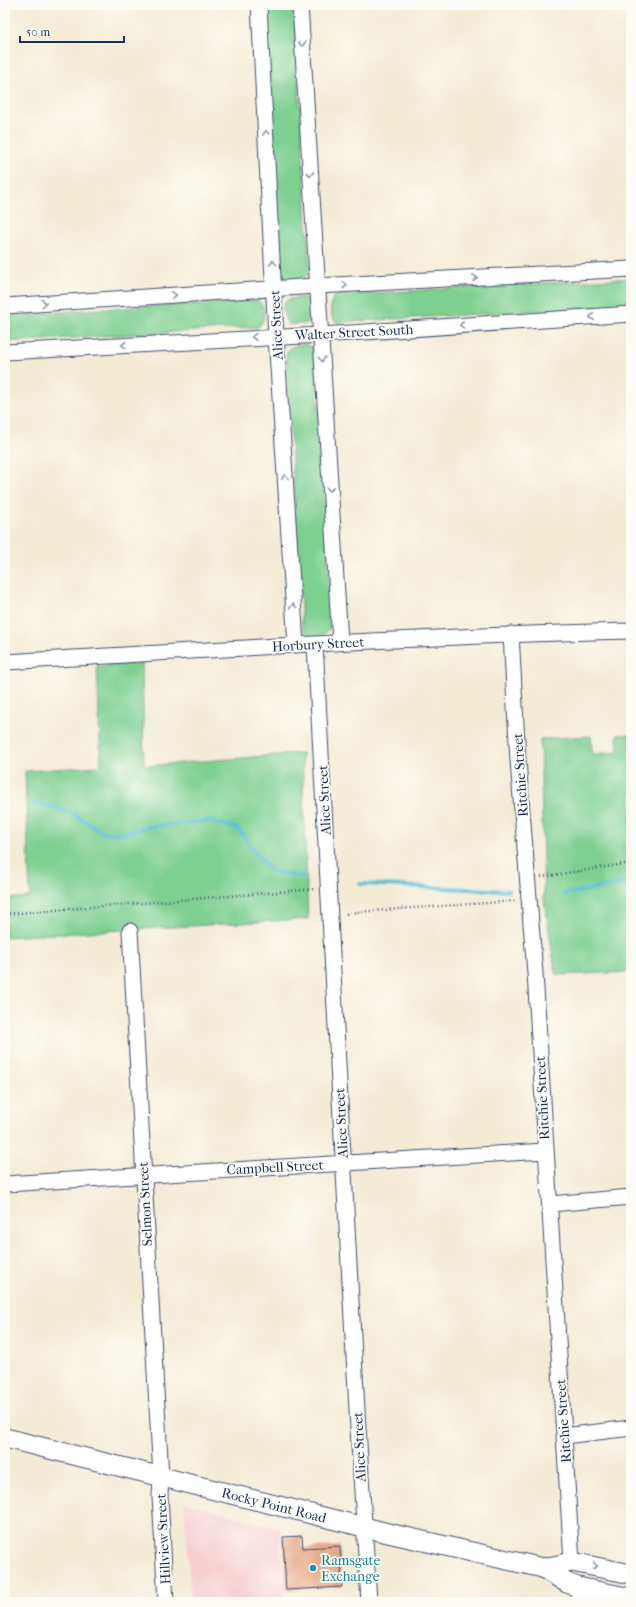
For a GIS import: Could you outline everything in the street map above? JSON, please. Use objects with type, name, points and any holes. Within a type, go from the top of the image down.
[{"type":"main road","name":"Rocky Point Road","points":[[5,1438],[364,1527],[543,1568],[567,1583],[578,1594],[631,1598]]},
{"type":"main road","name":"Rocky Point Road","points":[[543,1568],[572,1562],[631,1574]]},
{"type":"street","points":[[300,5],[340,642]]},
{"type":"street","name":"Alice Street","points":[[258,7],[276,336],[296,645]]},
{"type":"street","points":[[5,306],[317,286],[631,269]]},
{"type":"street","name":"Walter Street South","points":[[5,352],[276,336],[320,335],[631,314]]},
{"type":"street","name":"Horbury Street","points":[[5,662],[340,642],[512,634],[631,631]]},
{"type":"street","name":"Ritchie Street","points":[[512,634],[527,887],[535,973],[572,1562]]},
{"type":"street","name":"Alice Street","points":[[316,644],[343,1164],[369,1602]]},
{"type":"street","name":"Selmon Street","points":[[130,932],[161,1477]]},
{"type":"street","name":"Campbell Street","points":[[5,1184],[143,1174],[343,1164],[546,1151]]},
{"type":"street","points":[[550,1204],[631,1197]]},
{"type":"street","points":[[564,1436],[631,1428]]},
{"type":"street","name":"Hillview Street","points":[[161,1477],[160,1496],[166,1602]]},
{"type":"path","points":[[346,914],[356,912],[516,901],[533,878],[631,863]]},
{"type":"path","points":[[5,914],[328,888]]},
{"type":"shaded area","points":[[184,1502],[280,1529],[285,1602],[191,1602]]},
{"type":"green space","points":[[264,5],[294,5],[310,273],[302,279],[295,280],[284,277],[281,274],[280,269]]},
{"type":"green space","points":[[631,278],[631,305],[343,322],[336,322],[331,313],[333,299],[335,296],[339,295]]},
{"type":"green space","points":[[303,298],[312,303],[313,317],[311,321],[305,324],[289,324],[283,311],[284,303],[290,299]]},
{"type":"green space","points":[[255,300],[259,301],[264,312],[263,321],[258,327],[5,342],[5,315]]},
{"type":"green space","points":[[305,344],[314,348],[315,352],[332,622],[327,632],[318,636],[309,635],[302,627],[286,358],[288,351],[292,347]]},
{"type":"green space","points":[[142,662],[144,766],[302,753],[308,919],[5,937],[5,899],[30,897],[25,771],[101,766],[97,666]]},
{"type":"green space","points":[[617,735],[631,735],[631,972],[556,975],[544,899],[540,739],[591,736],[592,754],[618,752]]},
{"type":"building","name":"Ramsgate Exchange","points":[[302,1536],[303,1548],[340,1546],[342,1587],[286,1590],[283,1537]]},
{"type":"waterway","points":[[33,803],[70,812],[104,833],[124,833],[147,827],[209,821],[237,828],[271,872],[304,877]]},
{"type":"waterway","points":[[564,894],[631,882]]},
{"type":"waterway","points":[[360,884],[509,891]]},
{"type":"place","name":"Ramsgate Exchange","points":[[313,1568]]}]
